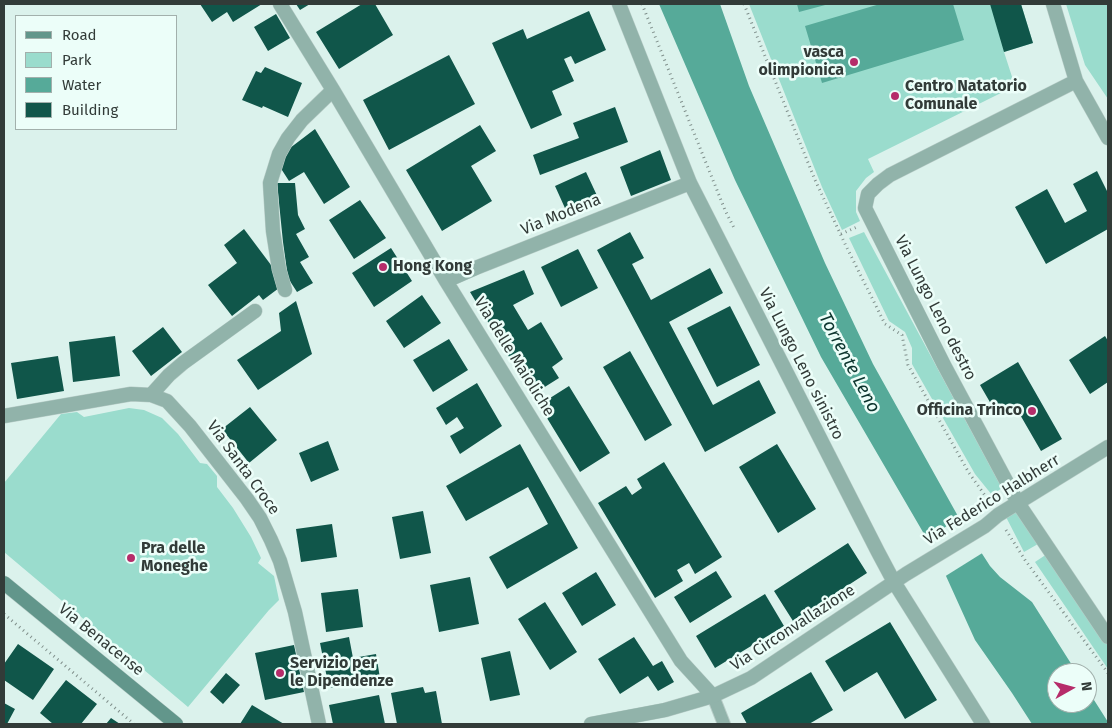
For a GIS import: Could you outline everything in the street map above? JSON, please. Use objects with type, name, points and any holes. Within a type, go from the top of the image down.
[{"type":"main road","name":"Via Benacense","points":[[4,583],[176,724]]},
{"type":"street","name":"Via delle Maioliche","points":[[280,4],[446,281],[681,661],[713,696]]},
{"type":"street","name":"Via Lungo Leno sinistro","points":[[619,4],[690,183],[894,582],[983,724]]},
{"type":"street","points":[[1053,4],[1076,81],[1108,138]]},
{"type":"street","name":"Via Lungo Leno destro","points":[[1076,81],[890,175],[868,194],[865,208],[944,365],[1018,503],[1108,637]]},
{"type":"street","points":[[285,290],[274,231],[270,183],[279,154],[288,138],[302,120],[333,90]]},
{"type":"street","name":"Via Modena","points":[[446,281],[690,183]]},
{"type":"street","points":[[151,395],[183,363],[255,311]]},
{"type":"street","name":"Via Santa Croce","points":[[4,416],[131,394],[151,395],[167,401],[190,426],[247,498],[267,533],[280,561],[295,612],[319,724]]},
{"type":"street","name":"Via Federico Halbherr","points":[[894,582],[1108,447]]},
{"type":"street","name":"Via Circonvallazione","points":[[591,724],[665,710],[713,696],[751,678],[894,582]]},
{"type":"lane","name":"Via delle Maioliche","points":[[713,696],[724,724]]},
{"type":"path","points":[[642,4],[725,210],[738,236]]},
{"type":"path","points":[[744,4],[815,180],[885,324],[902,335],[908,365],[969,473],[998,515],[1025,560],[1108,673]]},
{"type":"path","points":[[4,614],[134,724]]},
{"type":"green space","name":"Centro Natatorio Comunale","points":[[749,4],[1021,4],[1033,43],[1004,52],[1015,86],[868,159],[874,172],[866,178],[856,191],[856,212],[860,221],[842,230],[822,187]]},
{"type":"green space","points":[[1066,4],[1108,4],[1108,99],[1085,65]]},
{"type":"green space","points":[[864,232],[1002,488],[992,495],[975,474],[912,364],[912,348],[905,332],[889,321],[849,238]]},
{"type":"green space","name":"Pra delle Moneghe","points":[[129,408],[144,410],[162,418],[178,434],[200,463],[207,464],[217,476],[217,487],[251,537],[261,558],[258,563],[274,576],[279,600],[188,707],[4,552],[4,483],[61,414],[77,412],[84,417]]},
{"type":"green space","points":[[1017,510],[1038,544],[1024,552],[1006,517]]},
{"type":"green space","points":[[1047,554],[1108,643],[1108,669],[1035,562]]},
{"type":"water","name":"Torrente Leno","points":[[659,4],[720,4],[749,86],[825,263],[873,364],[959,518],[990,566],[1000,577],[1032,602],[1071,663],[1047,663],[1047,713],[1097,713],[1097,705],[1108,724],[1032,724],[975,640],[927,539],[821,357],[735,180]]},
{"type":"water","points":[[797,4],[829,4],[799,12]]},
{"type":"water","name":"vasca olimpionica","points":[[880,4],[953,4],[964,40],[822,83],[805,26]]},
{"type":"pier","points":[[961,517],[984,552],[944,577],[925,540]]},
{"type":"building","points":[[200,4],[262,4],[233,22],[227,12],[212,22]]},
{"type":"building","points":[[296,4],[310,4],[300,10]]},
{"type":"building","points":[[362,4],[375,4],[393,35],[339,69],[316,32]]},
{"type":"building","points":[[990,4],[1021,4],[1033,43],[1004,52]]},
{"type":"building","points":[[589,11],[606,50],[575,64],[571,56],[564,59],[574,81],[552,91],[562,115],[531,129],[492,43],[523,29],[527,39]]},
{"type":"building","points":[[276,14],[290,38],[268,51],[254,27]]},
{"type":"building","points":[[449,55],[475,104],[389,150],[363,100]]},
{"type":"building","points":[[265,67],[302,83],[288,117],[263,106],[262,108],[242,100],[256,71],[261,73]]},
{"type":"building","points":[[615,107],[628,142],[540,175],[533,155],[579,138],[573,123]]},
{"type":"building","points":[[480,125],[496,151],[471,166],[492,201],[442,231],[406,170]]},
{"type":"building","points":[[315,129],[350,187],[324,204],[304,172],[289,181],[280,167],[290,148]]},
{"type":"building","points":[[660,150],[671,180],[631,196],[620,167]]},
{"type":"building","points":[[1097,171],[1108,193],[1108,229],[1046,264],[1015,207],[1047,189],[1065,223],[1087,211],[1073,184]]},
{"type":"building","points":[[586,172],[600,202],[569,217],[555,186]]},
{"type":"building","points":[[277,183],[295,183],[298,215],[305,229],[296,234],[309,257],[300,262],[313,283],[297,292],[288,278]]},
{"type":"building","points":[[360,200],[386,238],[354,259],[329,220]]},
{"type":"building","points":[[244,229],[274,269],[279,288],[263,300],[259,295],[232,316],[208,285],[237,263],[224,245]]},
{"type":"building","points":[[630,232],[644,258],[632,264],[651,300],[710,268],[723,293],[669,322],[713,405],[759,380],[776,413],[705,452],[597,250]]},
{"type":"building","points":[[391,248],[412,281],[374,307],[352,273]]},
{"type":"building","points":[[578,249],[598,288],[561,307],[541,267]]},
{"type":"building","points":[[524,270],[534,294],[513,305],[528,330],[541,322],[563,359],[552,367],[559,378],[532,395],[470,292]]},
{"type":"building","points":[[422,295],[441,323],[404,348],[386,321]]},
{"type":"building","points":[[296,301],[312,354],[258,390],[237,360],[281,331],[279,313]]},
{"type":"building","points":[[730,306],[760,365],[717,387],[687,328]]},
{"type":"building","points":[[163,327],[182,352],[151,376],[132,351]]},
{"type":"building","points":[[115,336],[120,376],[73,382],[69,342]]},
{"type":"building","points":[[1105,336],[1108,341],[1108,382],[1090,394],[1069,360]]},
{"type":"building","points":[[449,339],[468,370],[433,392],[413,360]]},
{"type":"building","points":[[630,351],[672,425],[645,441],[603,367]]},
{"type":"building","points":[[58,356],[64,391],[17,399],[11,363]]},
{"type":"building","name":"Officina Trinco","points":[[1018,362],[1062,439],[1041,451],[1015,406],[998,416],[980,385]]},
{"type":"building","points":[[477,383],[502,426],[460,454],[450,436],[464,428],[457,417],[446,425],[436,408]]},
{"type":"building","points":[[569,386],[610,453],[580,472],[539,405]]},
{"type":"building","points":[[250,407],[277,440],[249,463],[222,429]]},
{"type":"building","points":[[328,441],[339,470],[311,482],[299,453]]},
{"type":"building","points":[[520,444],[578,548],[507,589],[489,557],[548,524],[528,487],[466,521],[446,486]]},
{"type":"building","points":[[777,444],[816,509],[778,533],[739,467]]},
{"type":"building","points":[[664,462],[722,557],[695,574],[689,563],[677,570],[683,581],[655,598],[598,503],[626,486],[632,495],[642,488],[637,479]]},
{"type":"building","points":[[423,511],[431,553],[400,559],[392,517]]},
{"type":"building","points":[[332,524],[337,557],[301,562],[296,529]]},
{"type":"building","points":[[848,543],[867,573],[793,621],[774,591]]},
{"type":"building","points":[[716,571],[732,597],[690,623],[674,597]]},
{"type":"building","points":[[596,572],[616,605],[582,626],[562,593]]},
{"type":"building","points":[[470,577],[479,624],[439,632],[430,585]]},
{"type":"building","points":[[358,589],[363,627],[326,632],[321,593]]},
{"type":"building","points":[[765,594],[784,626],[715,668],[696,636]]},
{"type":"building","points":[[545,602],[577,652],[550,670],[518,619]]},
{"type":"building","points":[[890,622],[937,700],[905,719],[877,672],[844,692],[825,661]]},
{"type":"building","points":[[349,637],[353,658],[376,654],[380,678],[329,688],[320,643]]},
{"type":"building","points":[[634,637],[653,666],[662,661],[674,682],[658,691],[648,676],[620,694],[598,659]]},
{"type":"building","points":[[18,644],[54,669],[33,700],[4,680],[4,664]]},
{"type":"building","name":"Servizio per le Dipendenze","points":[[294,645],[304,692],[265,700],[255,653]]},
{"type":"building","points":[[510,651],[520,695],[490,701],[481,658]]},
{"type":"building","points":[[811,672],[833,710],[809,724],[747,724],[741,713]]},
{"type":"building","points":[[226,673],[240,685],[223,704],[210,692]]},
{"type":"building","points":[[66,680],[97,704],[81,724],[53,724],[40,713]]},
{"type":"building","points":[[423,687],[425,693],[436,691],[442,724],[397,724],[391,693]]},
{"type":"building","points":[[379,695],[385,724],[333,724],[329,705]]},
{"type":"building","points":[[4,703],[15,709],[7,724],[4,724]]},
{"type":"building","points":[[252,705],[284,724],[240,724]]},
{"type":"building","points":[[111,718],[120,724],[106,724]]},
{"type":"place","name":"vasca olimpionica","points":[[854,62]]},
{"type":"place","name":"Centro Natatorio Comunale","points":[[895,96]]},
{"type":"place","name":"Hong Kong","points":[[383,267]]},
{"type":"place","name":"Officina Trinco","points":[[1032,411]]},
{"type":"place","name":"Pra delle Moneghe","points":[[131,558]]},
{"type":"place","name":"Servizio per le Dipendenze","points":[[280,673]]}]
